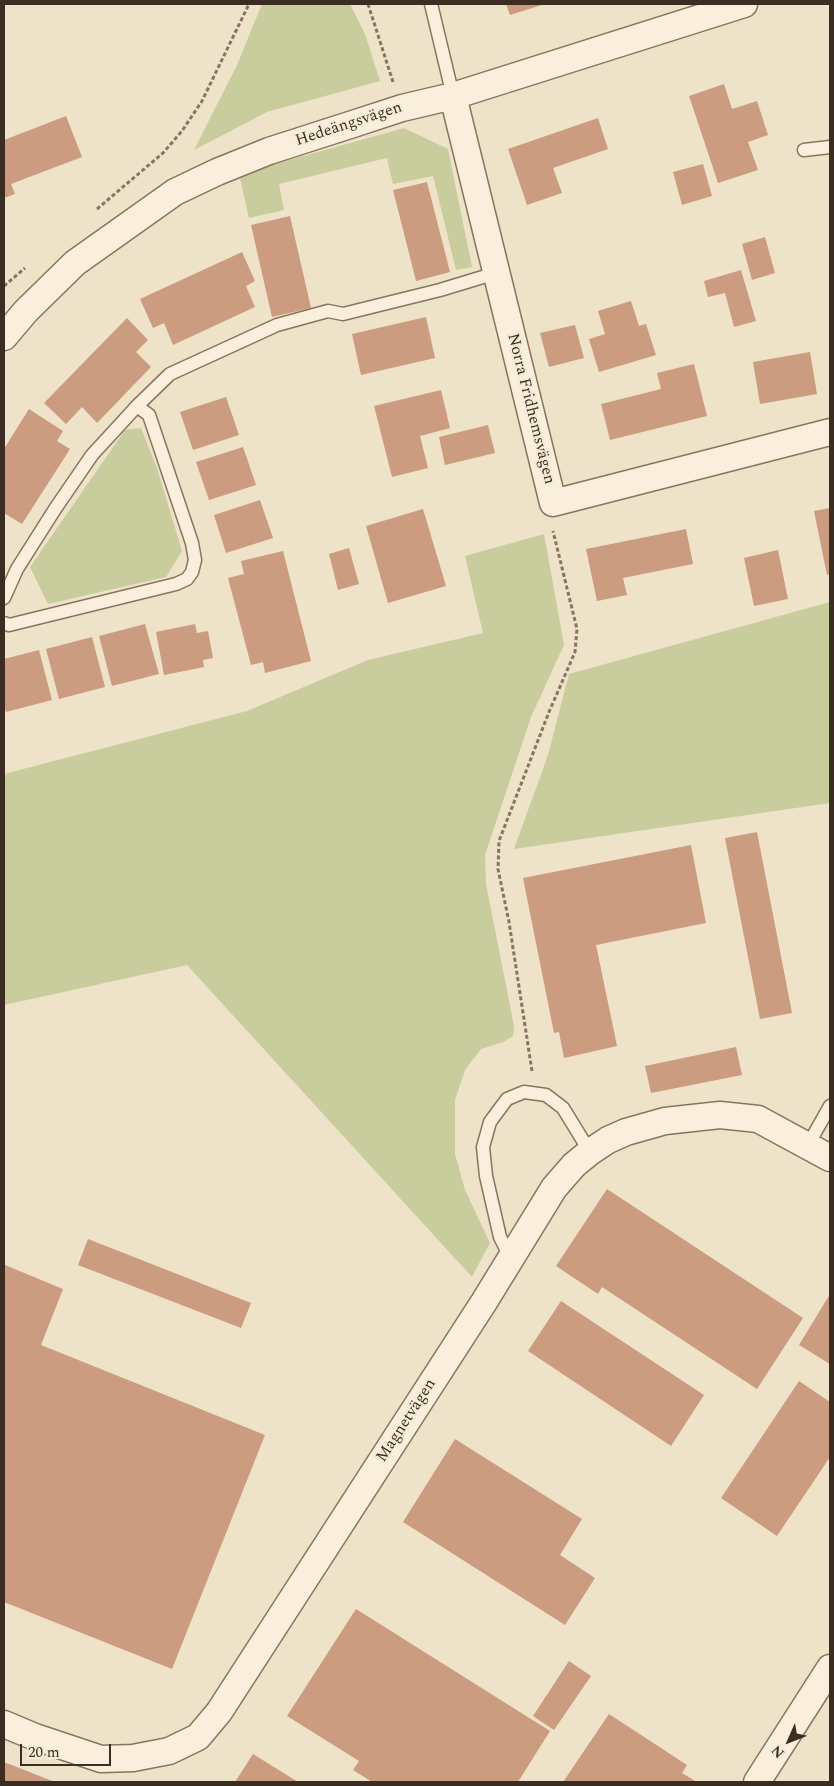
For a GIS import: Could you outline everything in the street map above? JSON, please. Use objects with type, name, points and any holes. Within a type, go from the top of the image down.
[{"type":"street","name":"Hedeängsvägen","points":[[4,337],[26,311],[75,263],[175,192],[217,172],[269,151],[402,108],[453,96],[744,4]]},
{"type":"street","name":"Norra Fridhemsvägen","points":[[453,96],[553,503],[830,432]]},
{"type":"street","name":"Magnetvägen","points":[[4,1724],[35,1737],[100,1759],[133,1758],[169,1751],[198,1736],[219,1712],[554,1188],[574,1165],[590,1152],[608,1140],[626,1132],[664,1121],[720,1115],[758,1119],[808,1144],[830,1158]]},
{"type":"street","points":[[760,1781],[830,1668]]},
{"type":"lane","points":[[431,4],[453,96]]},
{"type":"lane","points":[[804,150],[830,147]]},
{"type":"lane","points":[[4,598],[17,569],[86,463],[137,406],[170,374],[277,325],[328,311],[343,314],[440,290],[496,273]]},
{"type":"lane","points":[[4,623],[9,625],[176,584],[187,579],[192,572],[194,560],[189,534],[149,415],[137,406]]},
{"type":"lane","points":[[510,1259],[500,1237],[486,1176],[483,1147],[490,1122],[507,1099],[524,1092],[546,1095],[563,1108],[590,1152]]},
{"type":"lane","points":[[808,1144],[830,1106]]},
{"type":"path","points":[[90,215],[163,153],[182,131],[202,101],[249,4]]},
{"type":"path","points":[[368,4],[402,108]]},
{"type":"path","points":[[4,286],[32,262]]},
{"type":"path","points":[[536,1093],[509,922],[498,869],[499,841],[549,712],[575,652],[577,629],[551,525],[553,503]]},
{"type":"green space","points":[[262,4],[350,4],[365,34],[380,81],[267,112],[194,150],[237,65]]},
{"type":"green space","points":[[404,128],[448,149],[472,267],[456,270],[433,176],[393,184],[387,158],[279,184],[284,210],[249,218],[239,174]]},
{"type":"green space","points":[[141,428],[157,468],[182,551],[166,577],[48,604],[30,567],[125,430]]},
{"type":"green space","points":[[544,534],[564,645],[531,717],[485,855],[486,884],[514,1026],[513,1036],[503,1042],[481,1049],[465,1070],[455,1100],[455,1154],[465,1190],[490,1243],[472,1277],[187,965],[4,1005],[4,774],[247,711],[368,660],[483,633],[465,556]]},
{"type":"green space","points":[[830,602],[830,803],[514,849],[548,755],[569,674]]},
{"type":"building","points":[[506,4],[545,4],[510,15]]},
{"type":"building","points":[[724,84],[732,109],[757,101],[768,135],[748,142],[758,170],[718,183],[689,96]]},
{"type":"building","points":[[66,116],[82,157],[11,184],[15,194],[4,198],[4,140]]},
{"type":"building","points":[[598,118],[608,149],[553,168],[562,193],[527,205],[508,149]]},
{"type":"building","points":[[703,164],[712,196],[682,205],[673,172]]},
{"type":"building","points":[[427,182],[450,272],[416,281],[393,190]]},
{"type":"building","points":[[290,216],[311,308],[272,317],[251,225]]},
{"type":"building","points":[[765,237],[775,273],[752,280],[742,244]]},
{"type":"building","points":[[242,252],[255,281],[246,286],[255,307],[173,345],[164,323],[153,328],[140,299]]},
{"type":"building","points":[[741,270],[756,321],[734,327],[725,293],[708,297],[704,281]]},
{"type":"building","points":[[631,301],[639,326],[646,324],[656,355],[599,372],[589,339],[605,334],[598,311]]},
{"type":"building","points":[[426,317],[435,358],[361,375],[352,334]]},
{"type":"building","points":[[127,318],[148,340],[136,352],[151,367],[97,423],[82,407],[66,424],[44,403]]},
{"type":"building","points":[[575,325],[584,358],[549,367],[540,333]]},
{"type":"building","points":[[810,352],[817,394],[760,404],[753,362]]},
{"type":"building","points":[[694,364],[707,416],[610,440],[601,404],[661,389],[657,373]]},
{"type":"building","points":[[441,390],[450,428],[420,436],[428,468],[392,477],[374,406]]},
{"type":"building","points":[[226,397],[239,435],[193,450],[180,412]]},
{"type":"building","points":[[29,409],[63,431],[57,441],[70,449],[22,524],[4,513],[4,449]]},
{"type":"building","points":[[488,425],[495,453],[445,465],[439,437]]},
{"type":"building","points":[[243,447],[256,485],[209,500],[196,462]]},
{"type":"building","points":[[260,500],[273,538],[226,553],[214,515]]},
{"type":"building","points":[[830,508],[830,574],[827,575],[814,511]]},
{"type":"building","points":[[423,509],[446,586],[388,603],[366,526]]},
{"type":"building","points":[[686,529],[693,564],[623,578],[627,595],[597,601],[586,549]]},
{"type":"building","points":[[349,548],[359,584],[338,590],[329,554]]},
{"type":"building","points":[[778,550],[788,599],[754,606],[744,558]]},
{"type":"building","points":[[283,551],[311,661],[265,673],[263,662],[251,665],[228,578],[244,574],[241,561]]},
{"type":"building","points":[[145,624],[159,674],[112,686],[99,636]]},
{"type":"building","points":[[195,624],[197,633],[208,631],[213,658],[203,660],[204,667],[164,675],[156,632]]},
{"type":"building","points":[[92,637],[105,687],[59,699],[46,649]]},
{"type":"building","points":[[39,650],[52,700],[6,712],[4,705],[4,659]]},
{"type":"building","points":[[757,832],[792,1013],[760,1019],[725,838]]},
{"type":"building","points":[[691,845],[706,923],[596,945],[617,1046],[564,1058],[559,1032],[554,1033],[523,878]]},
{"type":"building","points":[[736,1047],[742,1075],[651,1093],[645,1066]]},
{"type":"building","points":[[607,1189],[803,1318],[757,1389],[602,1287],[598,1294],[556,1266]]},
{"type":"building","points":[[88,1239],[251,1303],[241,1328],[78,1265]]},
{"type":"building","points":[[5,1265],[63,1289],[41,1345],[265,1435],[172,1669],[4,1602]]},
{"type":"building","points":[[830,1294],[830,1364],[799,1345]]},
{"type":"building","points":[[561,1301],[704,1395],[671,1446],[528,1351]]},
{"type":"building","points":[[799,1381],[830,1402],[830,1457],[777,1536],[721,1498]]},
{"type":"building","points":[[455,1439],[582,1519],[560,1555],[595,1578],[565,1625],[403,1522]]},
{"type":"building","points":[[356,1609],[550,1731],[518,1782],[372,1782],[353,1770],[359,1761],[287,1716]]},
{"type":"building","points":[[569,1661],[591,1676],[554,1730],[533,1716]]},
{"type":"building","points":[[609,1714],[687,1765],[682,1773],[697,1782],[563,1782]]},
{"type":"building","points":[[253,1754],[298,1782],[235,1782]]},
{"type":"building","points":[[4,1762],[55,1782],[4,1782]]}]
